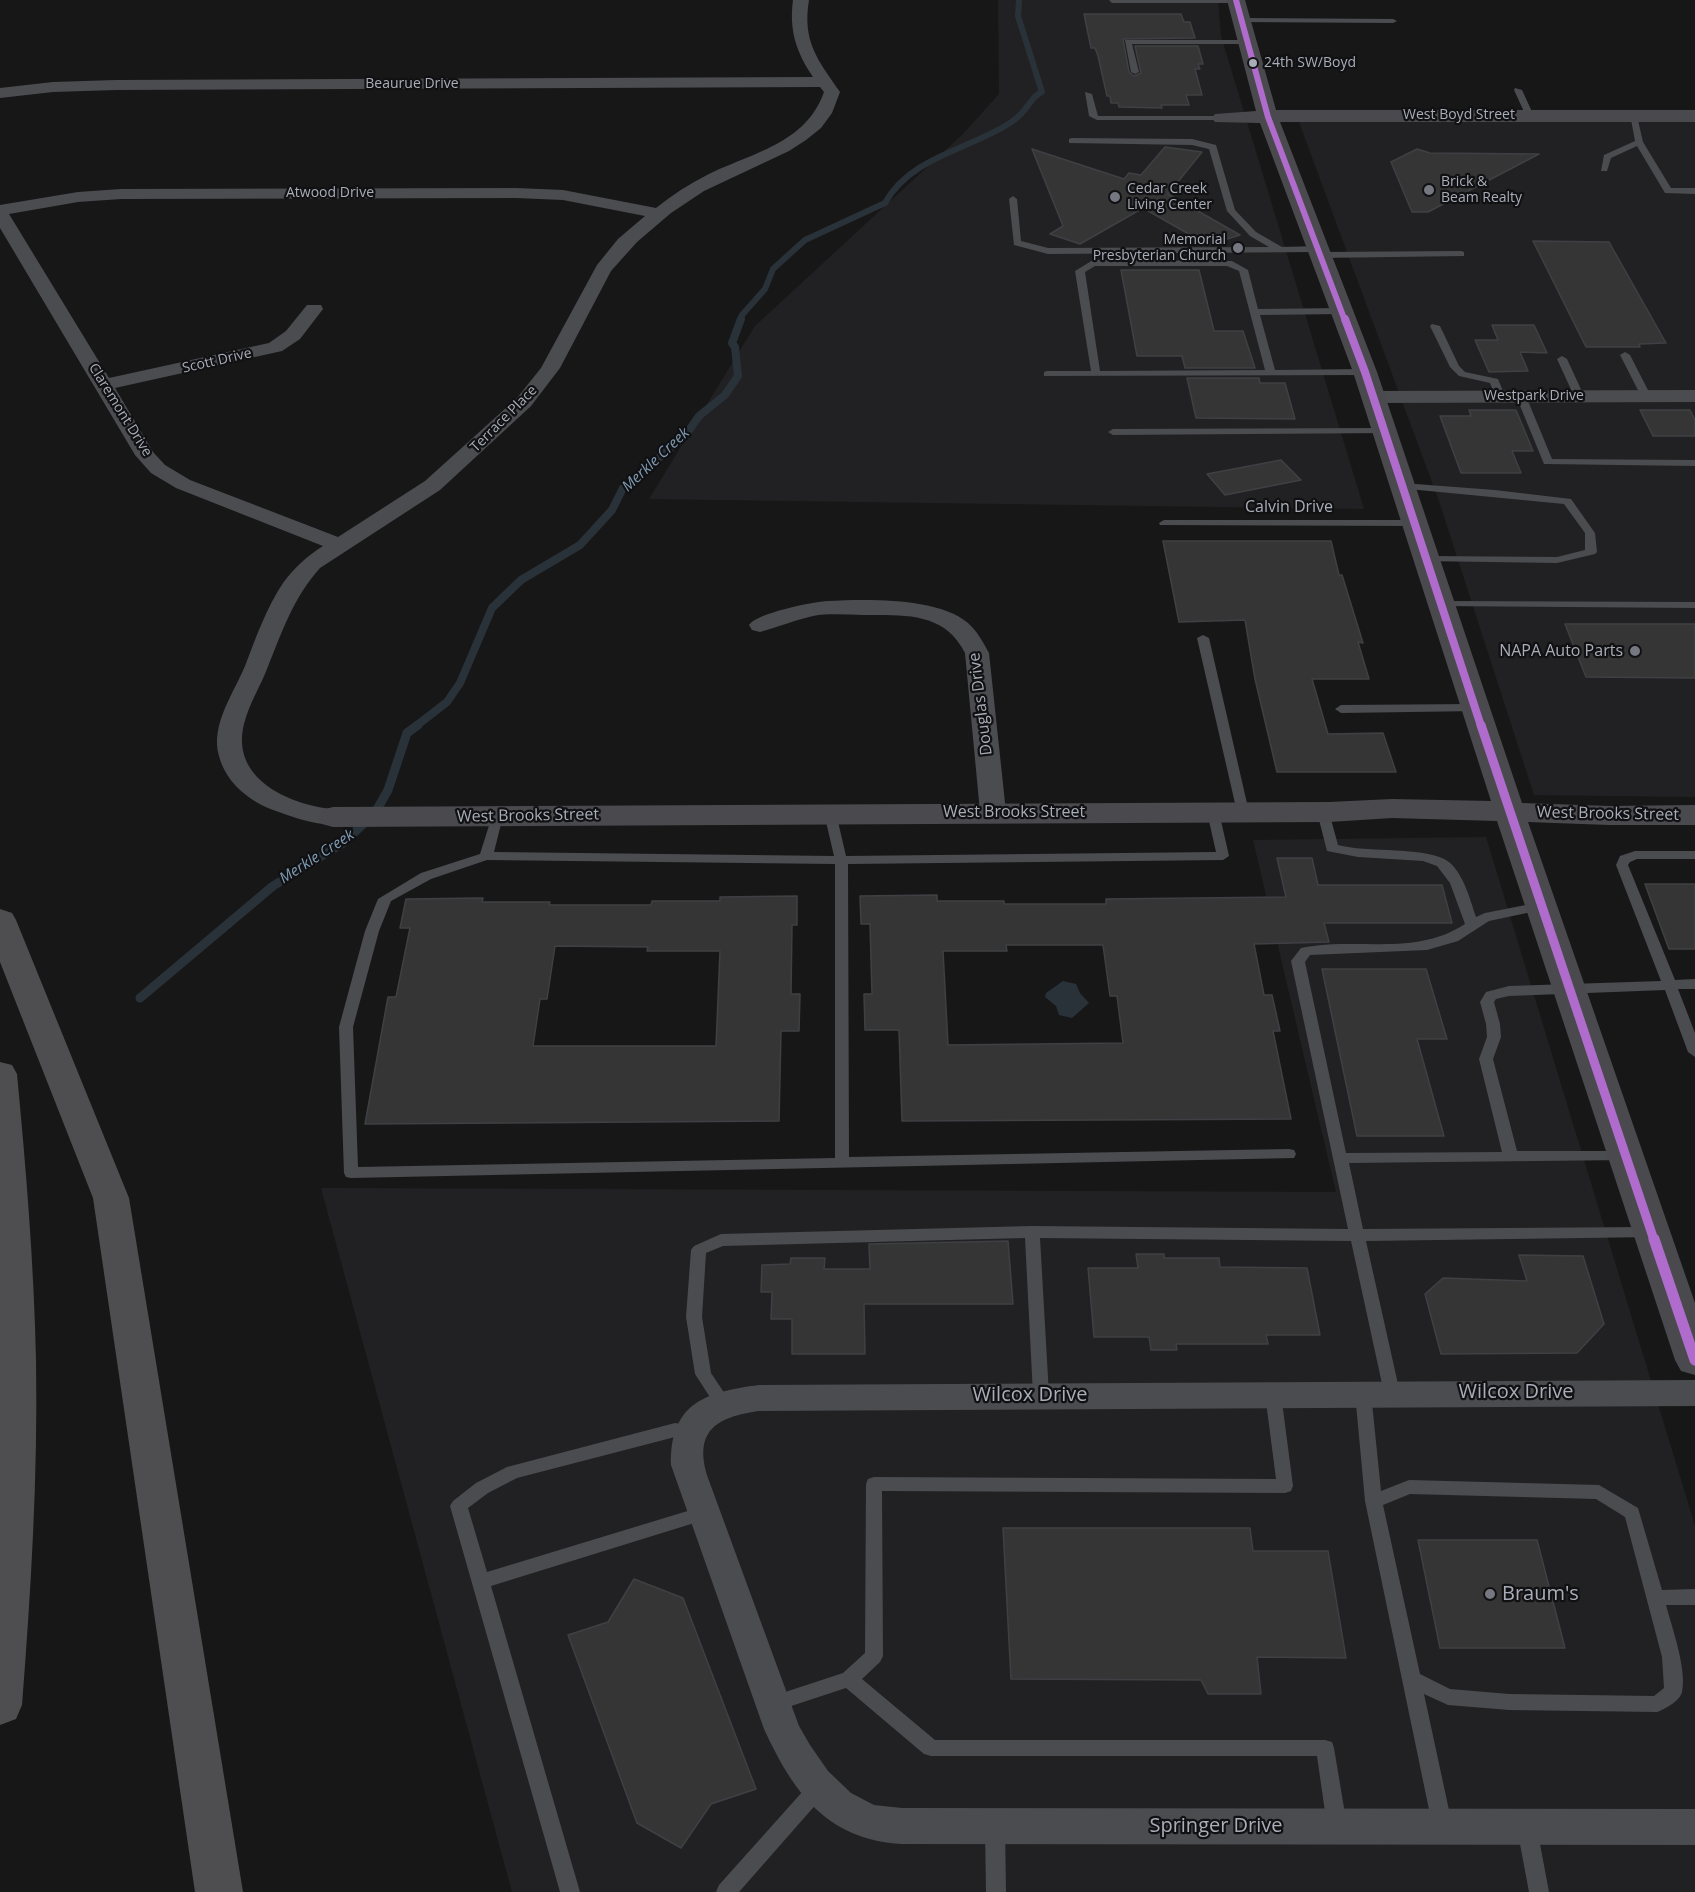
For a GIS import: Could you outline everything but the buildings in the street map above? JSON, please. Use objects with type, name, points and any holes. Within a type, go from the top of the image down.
[{"type":"highway","points":[[0,920],[111,1198],[219,1892]]},
{"type":"highway","points":[[0,1074],[12,1219],[16,1361],[11,1569],[0,1705]]},
{"type":"main road","points":[[1238,7],[1268,117],[1365,372],[1509,811],[1694,1354]]},
{"type":"main road","name":"West Boyd Street","points":[[1222,118],[1313,115],[1695,116]]},
{"type":"main road","name":"West Brooks Street","points":[[333,817],[1323,812],[1360,809],[1509,811],[1582,815],[1695,815]]},
{"type":"street","name":"Terrace Place","points":[[333,817],[302,813],[267,798],[249,785],[232,760],[229,748],[234,720],[278,609],[298,578],[312,563],[424,491],[464,459],[521,405],[540,384],[557,357],[597,280],[614,254],[660,214],[709,180],[772,154],[807,132],[825,113],[832,92],[801,44],[797,26],[801,0]]},
{"type":"street","name":"Beaurue Drive","points":[[0,93],[53,87],[116,85],[824,82]]},
{"type":"street","name":"Atwood Drive","points":[[0,211],[78,197],[121,194],[516,193],[571,197],[660,214]]},
{"type":"street","name":"Claremont Drive","points":[[0,211],[145,455],[158,469],[207,494],[339,545]]},
{"type":"street","name":"Scott Drive","points":[[104,385],[275,346],[293,335],[314,309]]},
{"type":"street","name":"Westpark Drive","points":[[1373,396],[1695,396]]},
{"type":"street","name":"Douglas Drive","points":[[760,625],[822,608],[865,608],[926,612],[946,618],[960,626],[972,639],[977,653],[993,812]]},
{"type":"street","name":"Wilcox Drive","points":[[692,1432],[693,1426],[705,1413],[723,1403],[748,1398],[798,1396],[1695,1393]]},
{"type":"street","points":[[692,1432],[688,1443],[688,1465],[778,1716]]},
{"type":"street","name":"Springer Drive","points":[[778,1716],[804,1771],[819,1787],[837,1803],[866,1821],[891,1825],[1695,1827]]},
{"type":"lane","points":[[1112,1],[1238,7],[1393,21]]},
{"type":"lane","points":[[1135,72],[1128,42],[1247,42]]},
{"type":"lane","points":[[1518,90],[1530,116]]},
{"type":"lane","points":[[1088,94],[1093,116],[1097,118],[1222,118]]},
{"type":"lane","points":[[1633,116],[1639,142],[1668,191],[1695,191]]},
{"type":"lane","points":[[1072,141],[1192,142],[1213,147],[1231,211],[1253,234],[1280,249]]},
{"type":"lane","points":[[1604,169],[1607,157],[1639,142]]},
{"type":"lane","points":[[1013,199],[1017,243],[1048,251],[1280,249],[1319,252],[1461,254]]},
{"type":"lane","points":[[1096,374],[1080,271],[1093,263],[1229,263],[1243,270],[1271,373]]},
{"type":"lane","points":[[1254,312],[1342,311]]},
{"type":"lane","points":[[1435,326],[1455,367],[1462,374],[1494,381],[1500,396]]},
{"type":"lane","points":[[1625,355],[1646,396]]},
{"type":"lane","points":[[1562,359],[1578,396]]},
{"type":"lane","points":[[1047,374],[1365,372]]},
{"type":"lane","points":[[1521,396],[1548,462],[1695,463]]},
{"type":"lane","points":[[1113,432],[1384,431]]},
{"type":"lane","points":[[1402,486],[1495,492],[1568,501],[1590,533],[1591,552],[1557,560],[1426,560]]},
{"type":"lane","name":"Calvin Drive","points":[[1164,523],[1414,523]]},
{"type":"lane","points":[[1441,604],[1695,604]]},
{"type":"lane","points":[[1203,638],[1228,812],[1223,856],[841,861],[486,856],[426,876],[385,899],[372,931],[346,1027],[351,1173],[1288,1154]]},
{"type":"lane","points":[[1341,709],[1475,708]]},
{"type":"lane","points":[[1323,812],[1332,848],[1341,852],[1430,858],[1441,862],[1465,900],[1472,925]]},
{"type":"lane","points":[[830,813],[841,861],[842,1163]]},
{"type":"lane","points":[[486,856],[497,816]]},
{"type":"lane","points":[[1695,855],[1635,855],[1625,859],[1622,865],[1695,1052]]},
{"type":"lane","points":[[1443,1826],[1374,1501],[1377,1393],[1357,1235],[1298,961],[1301,956],[1312,950],[1427,946],[1453,938],[1485,917],[1541,906]]},
{"type":"lane","points":[[1511,1157],[1486,1059],[1493,1048],[1496,1033],[1487,1002],[1491,995],[1509,991],[1570,987],[1695,984]]},
{"type":"lane","points":[[1340,1158],[1626,1156]]},
{"type":"lane","points":[[723,1403],[703,1374],[694,1317],[699,1250],[721,1240],[1032,1232],[1357,1235],[1652,1233]]},
{"type":"lane","points":[[1032,1232],[1041,1395]]},
{"type":"lane","points":[[778,1716],[849,1679],[874,1656],[874,1484],[1285,1486],[1274,1394]]},
{"type":"lane","points":[[570,1892],[459,1506],[474,1494],[513,1472],[675,1430],[692,1432]]},
{"type":"lane","points":[[1374,1501],[1409,1487],[1599,1492],[1632,1513],[1671,1657],[1673,1692],[1657,1704],[1509,1702],[1448,1697],[1413,1680]]},
{"type":"lane","points":[[480,1582],[704,1513]]},
{"type":"lane","points":[[1656,1598],[1695,1597]]},
{"type":"lane","points":[[849,1679],[931,1748],[1325,1748],[1337,1826]]},
{"type":"lane","points":[[726,1892],[819,1787]]},
{"type":"lane","points":[[995,1826],[996,1892]]},
{"type":"lane","points":[[1526,1826],[1539,1892]]},
{"type":"shaded area","points":[[998,0],[1218,0],[1221,36],[1364,509],[649,499],[755,326],[964,133],[999,94]]},
{"type":"shaded area","points":[[1695,120],[1695,797],[1534,795],[1439,501],[1299,122]]},
{"type":"shaded area","points":[[1486,837],[1695,1526],[1695,1892],[512,1892],[321,1188],[1336,1192],[1253,840]]},
{"type":"shaded area","points":[[1063,981],[1076,984],[1089,1003],[1072,1018],[1059,1015],[1056,1006],[1045,997],[1046,993]]},
{"type":"waterway","name":"Merkle Creek","points":[[740,321],[742,315],[765,289],[773,269],[805,240],[885,203],[895,188],[908,176],[939,157],[1008,124],[1042,92],[1018,16],[1019,0]]},
{"type":"waterway","name":"Merkle Creek","points":[[416,726],[447,702],[460,683],[492,608],[521,580],[580,545],[612,510],[623,488],[685,436],[699,416],[725,395],[738,376],[735,347],[732,343],[741,319]]},
{"type":"waterway","name":"Merkle Creek","points":[[140,998],[273,886],[343,843],[375,813],[388,790],[407,733],[418,725]]},
{"type":"transit line","points":[[1236,0],[1268,117],[1365,372],[1519,841],[1695,1360]]},
{"type":"place","name":"24th SW/Boyd","points":[[1253,63]]},
{"type":"place","name":"Brick & Beam Realty","points":[[1429,190]]},
{"type":"place","name":"Cedar Creek Living Center","points":[[1115,197]]},
{"type":"place","name":"Memorial Presbyterian Church","points":[[1238,248]]},
{"type":"place","name":"NAPA Auto Parts","points":[[1635,651]]},
{"type":"place","name":"Braum's","points":[[1490,1594]]}]
